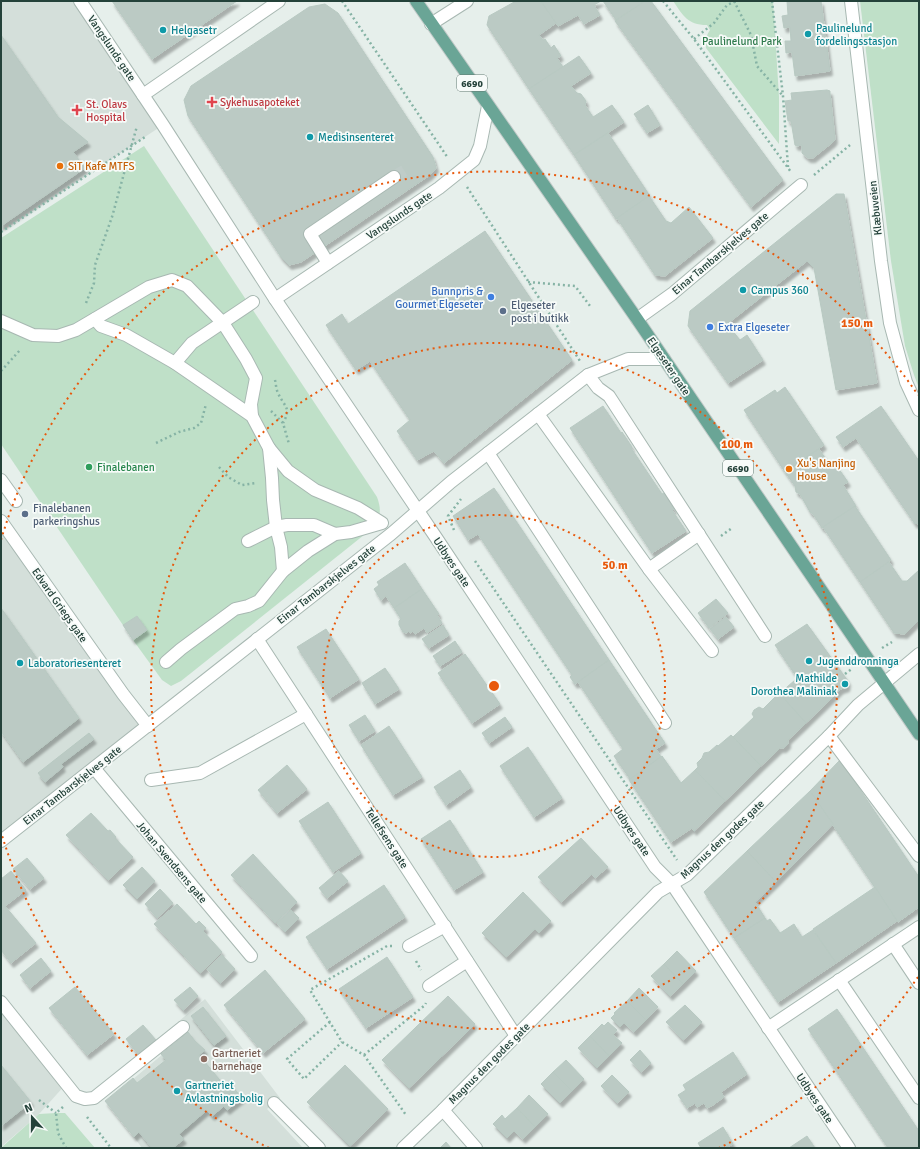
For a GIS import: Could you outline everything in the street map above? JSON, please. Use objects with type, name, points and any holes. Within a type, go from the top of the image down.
[{"type":"main road","name":"Elgeseter gate","points":[[416,1],[637,319],[919,734]]},
{"type":"street","name":"Vangslunds gate","points":[[80,1],[143,95],[275,299],[418,511]]},
{"type":"street","points":[[143,95],[279,1]]},
{"type":"street","points":[[431,24],[467,1]]},
{"type":"street","name":"Klæbuveien","points":[[851,1],[881,261],[890,323],[906,382],[919,410]]},
{"type":"street","name":"Vangslunds gate","points":[[275,299],[439,188],[457,172],[474,160],[480,146],[488,106]]},
{"type":"street","points":[[328,263],[310,234],[394,177]]},
{"type":"street","name":"Einar Tambarskjelves gate","points":[[637,319],[672,294],[801,185]]},
{"type":"street","points":[[1,321],[33,335],[58,336],[76,330],[149,287],[172,280],[187,286],[223,323],[246,359],[256,378],[250,404],[252,416],[269,448],[288,471],[316,490],[358,508],[382,523],[351,532],[334,534],[308,551],[283,571],[259,601],[248,606],[235,609],[166,662]]},
{"type":"street","points":[[175,363],[192,343],[253,302]]},
{"type":"street","points":[[95,319],[101,326],[126,335],[175,363],[252,416]]},
{"type":"street","name":"Einar Tambarskjelves gate","points":[[1,841],[418,511],[451,482],[588,375],[628,359],[664,359]]},
{"type":"street","points":[[588,375],[598,388],[609,396],[765,636]]},
{"type":"street","points":[[538,414],[649,568],[712,650]]},
{"type":"street","points":[[269,448],[276,527],[281,547],[283,571]]},
{"type":"street","points":[[488,453],[665,723]]},
{"type":"street","points":[[1,480],[16,502]]},
{"type":"street","name":"Udbyes gate","points":[[418,511],[655,867],[672,884],[849,1148]]},
{"type":"street","name":"Edvard Griegs gate","points":[[1,521],[123,694],[148,726]]},
{"type":"street","points":[[248,541],[276,527],[314,525],[334,534]]},
{"type":"street","points":[[649,568],[699,534]]},
{"type":"street","name":"Tellefsens gate","points":[[257,639],[516,1036]]},
{"type":"street","name":"Magnus den godes gate","points":[[403,1148],[658,892],[687,875],[829,736],[858,705],[919,654]]},
{"type":"street","points":[[151,780],[200,773],[306,714]]},
{"type":"street","points":[[829,736],[919,856]]},
{"type":"street","name":"Johan Svendsens gate","points":[[94,768],[251,956]]},
{"type":"street","points":[[409,946],[445,926]]},
{"type":"street","points":[[768,1028],[919,927]]},
{"type":"street","points":[[893,944],[919,984]]},
{"type":"street","points":[[429,986],[468,961]]},
{"type":"street","points":[[839,980],[919,1098]]},
{"type":"street","points":[[1,1002],[76,1096],[85,1099],[94,1098],[183,1027]]},
{"type":"street","points":[[274,1103],[319,1148]]},
{"type":"street","name":"Magnus den godes gate","points":[[442,1110],[476,1148]]},
{"type":"path","points":[[342,1],[457,172],[580,361]]},
{"type":"path","points":[[663,1],[694,39],[801,185],[852,144],[868,143]]},
{"type":"path","points":[[694,39],[714,23],[727,4],[735,1],[751,35],[757,66],[783,96]]},
{"type":"path","points":[[772,1],[783,96],[788,168]]},
{"type":"path","points":[[95,319],[86,306],[94,283],[95,265],[112,217],[137,126]]},
{"type":"path","points":[[1,232],[144,137]]},
{"type":"path","points":[[528,282],[575,286],[590,306]]},
{"type":"path","points":[[1,371],[33,335]]},
{"type":"path","points":[[156,443],[179,432],[194,428],[202,423],[210,386]]},
{"type":"path","points":[[451,482],[462,497],[448,516],[458,536]]},
{"type":"path","points":[[471,555],[687,875]]},
{"type":"path","points":[[364,1055],[425,1006],[429,986],[409,946],[387,946],[310,990],[342,1042],[364,1055],[406,1115]]},
{"type":"path","points":[[330,1022],[287,1059],[304,1079],[342,1042]]},
{"type":"path","points":[[56,1113],[76,1096],[84,1114],[111,1148]]},
{"type":"path","points":[[39,1100],[56,1113],[58,1133],[66,1148]]},
{"type":"shaded area","name":"St. Olavs Hospital","points":[[1,1],[80,1],[163,125],[1,232]]},
{"type":"shaded area","points":[[1,521],[148,726],[1,841]]},
{"type":"shaded area","name":"Gartneriet barnehage","points":[[205,999],[280,1098],[267,1109],[303,1148],[142,1148],[107,1101],[188,1033],[178,1022]]},
{"type":"shaded area","points":[[1,1002],[66,1084],[39,1114],[1,1147]]},
{"type":"green space","name":"Paulinelund Park","points":[[673,1],[773,1],[779,97],[779,144],[706,48],[706,38],[710,30],[707,25],[700,25],[690,21],[683,15]]},
{"type":"green space","points":[[860,1],[919,1],[919,388],[905,346],[891,261]]},
{"type":"green space","name":"Finalebanen","points":[[144,146],[377,497],[380,509],[379,516],[374,527],[181,681],[171,686],[162,680],[133,640],[1,444],[1,238]]},
{"type":"green space","points":[[65,1113],[95,1148],[1,1148],[39,1114]]},
{"type":"building","name":"Helgasetr","points":[[112,1],[237,1],[152,59]]},
{"type":"building","points":[[516,1],[541,1],[556,23],[539,35],[543,40],[545,39],[551,48],[554,45],[561,56],[557,58],[563,67],[529,89],[487,25],[489,16]]},
{"type":"building","points":[[541,1],[601,1],[594,5],[600,15],[584,24],[578,15],[558,26]]},
{"type":"building","points":[[603,1],[645,1],[616,20]]},
{"type":"building","points":[[645,1],[651,1],[783,180],[751,207],[615,21]]},
{"type":"building","name":"Paulinelund fordelingsstasjon","points":[[787,1],[821,1],[830,71],[795,76],[792,52],[786,53],[785,41],[791,41],[790,27],[784,28],[782,16],[788,15]]},
{"type":"building","name":"Medisinsenteret","points":[[325,4],[338,13],[433,157],[436,168],[430,175],[301,262],[289,265],[281,257],[188,116],[184,100],[191,86],[309,7]]},
{"type":"building","points":[[1,35],[58,117],[88,142],[73,152],[85,168],[1,226]]},
{"type":"building","points":[[579,56],[591,73],[571,86],[577,93],[581,94],[586,101],[585,105],[593,117],[612,105],[624,122],[574,155],[529,89]]},
{"type":"building","points":[[830,91],[835,139],[813,158],[808,158],[802,153],[802,145],[795,145],[791,121],[788,121],[785,101],[792,100],[791,93]]},
{"type":"building","points":[[648,105],[660,125],[647,133],[634,114]]},
{"type":"building","points":[[608,133],[650,196],[616,219],[574,155]]},
{"type":"building","name":"Campus 360","points":[[836,194],[844,194],[877,383],[836,390],[814,268],[807,261],[727,324],[740,340],[747,335],[763,360],[728,383],[688,326],[690,311]]},
{"type":"building","points":[[649,196],[666,221],[671,223],[689,207],[713,238],[665,276],[655,275],[617,218]]},
{"type":"building","points":[[485,231],[572,360],[444,463],[434,451],[417,460],[397,431],[410,420],[370,361],[356,370],[326,325],[342,314],[348,324]]},
{"type":"building","points":[[785,387],[824,445],[785,472],[744,410],[775,390],[777,393]]},
{"type":"building","points":[[603,406],[621,433],[622,432],[662,494],[664,493],[674,509],[672,510],[686,531],[652,553],[570,428]]},
{"type":"building","points":[[881,406],[919,461],[919,523],[917,524],[915,524],[856,438],[843,447],[836,437]]},
{"type":"building","points":[[819,449],[832,468],[836,465],[848,482],[843,485],[856,506],[822,528],[810,512],[800,494],[796,492],[795,486],[785,472]]},
{"type":"building","points":[[494,488],[609,660],[575,684],[570,677],[572,675],[478,534],[468,540],[453,516]]},
{"type":"building","points":[[855,506],[891,560],[860,582],[823,527]]},
{"type":"building","points":[[889,562],[902,581],[907,581],[919,570],[919,620],[905,634],[894,633],[860,582]]},
{"type":"building","points":[[405,563],[422,589],[394,608],[386,596],[381,600],[374,589],[379,585],[377,582]]},
{"type":"building","points":[[422,589],[439,614],[437,615],[442,623],[427,633],[424,628],[415,634],[413,631],[410,633],[409,631],[407,633],[403,632],[399,625],[399,621],[401,619],[394,608]]},
{"type":"building","points":[[716,599],[728,613],[709,628],[698,613]]},
{"type":"building","name":"Laboratoriesenteret","points":[[1,608],[79,718],[23,762],[1,731]]},
{"type":"building","points":[[137,616],[147,630],[133,640],[123,625]]},
{"type":"building","points":[[726,617],[734,627],[718,639],[710,629]]},
{"type":"building","name":"Jugenddronninga","points":[[807,624],[848,681],[847,687],[841,689],[806,723],[779,694],[795,680],[796,676],[775,645]]},
{"type":"building","points":[[443,625],[449,635],[429,648],[422,639]]},
{"type":"building","points":[[326,629],[359,679],[330,698],[297,647]]},
{"type":"building","points":[[455,641],[462,652],[440,666],[433,656]]},
{"type":"building","points":[[465,654],[500,704],[472,723],[438,673]]},
{"type":"building","points":[[609,660],[665,743],[656,749],[661,757],[630,779],[614,756],[623,749],[578,682]]},
{"type":"building","points":[[385,668],[399,689],[375,704],[362,683]]},
{"type":"building","points":[[779,693],[806,723],[788,740],[788,744],[784,748],[780,748],[761,766],[733,737],[754,717],[752,714],[754,710],[759,707],[763,709]]},
{"type":"building","points":[[365,715],[375,731],[359,741],[349,725]]},
{"type":"building","points":[[505,717],[512,727],[489,743],[482,733]]},
{"type":"building","points":[[389,726],[422,777],[393,795],[361,745]]},
{"type":"building","points":[[89,733],[94,739],[61,764],[63,767],[45,782],[38,773]]},
{"type":"building","points":[[731,735],[761,766],[725,801],[695,770],[698,767],[697,763],[702,758],[704,753],[709,752],[717,745],[718,746]]},
{"type":"building","points":[[528,747],[562,798],[534,817],[500,766]]},
{"type":"building","points":[[662,756],[681,783],[695,770],[725,801],[694,831],[692,828],[671,842],[629,780]]},
{"type":"building","points":[[840,760],[919,877],[919,907],[898,922],[810,791]]},
{"type":"building","points":[[287,765],[307,789],[277,813],[258,790]]},
{"type":"building","points":[[460,770],[471,787],[446,805],[434,787]]},
{"type":"building","points":[[810,791],[833,824],[776,882],[747,851]]},
{"type":"building","points":[[328,802],[361,853],[333,872],[299,821]]},
{"type":"building","points":[[91,813],[108,831],[110,830],[116,837],[115,838],[133,857],[108,880],[66,835]]},
{"type":"building","points":[[450,820],[483,872],[454,890],[421,839]]},
{"type":"building","points":[[581,838],[608,867],[595,878],[592,874],[561,902],[538,877]]},
{"type":"building","points":[[747,851],[776,882],[755,902],[765,918],[734,938],[704,892]]},
{"type":"building","points":[[253,854],[297,902],[275,923],[231,875]]},
{"type":"building","points":[[27,858],[44,878],[30,889],[13,869]]},
{"type":"building","points":[[142,867],[155,881],[137,899],[123,885]]},
{"type":"building","points":[[11,871],[26,890],[5,906],[36,943],[11,963],[1,950],[1,879]]},
{"type":"building","points":[[339,871],[348,881],[327,898],[319,888]]},
{"type":"building","points":[[384,885],[405,917],[327,969],[306,937]]},
{"type":"building","points":[[875,887],[897,921],[836,963],[813,929]]},
{"type":"building","points":[[160,889],[173,903],[157,918],[145,904]]},
{"type":"building","points":[[523,892],[551,921],[539,933],[535,929],[506,957],[482,933]]},
{"type":"building","points":[[177,904],[196,924],[199,921],[206,928],[203,931],[222,952],[200,973],[154,924]]},
{"type":"building","points":[[291,910],[299,918],[285,932],[277,923]]},
{"type":"building","points":[[765,918],[767,921],[770,919],[780,933],[794,924],[802,937],[813,930],[836,963],[778,1002],[734,938]]},
{"type":"building","points":[[677,951],[696,971],[683,984],[664,964]]},
{"type":"building","points":[[222,955],[235,969],[220,983],[207,969]]},
{"type":"building","points":[[387,957],[413,997],[366,1028],[339,989]]},
{"type":"building","points":[[41,958],[51,971],[30,988],[20,975]]},
{"type":"building","points":[[664,964],[683,984],[670,996],[651,976]]},
{"type":"building","points":[[265,970],[305,1019],[263,1053],[224,1005]]},
{"type":"building","points":[[75,987],[114,1034],[87,1055],[49,1008]]},
{"type":"building","points":[[190,987],[198,996],[183,1010],[174,1000]]},
{"type":"building","points":[[639,988],[658,1007],[646,1020],[627,1001]]},
{"type":"building","points":[[448,996],[475,1024],[409,1088],[382,1060]]},
{"type":"building","points":[[627,1001],[646,1020],[634,1032],[624,1023],[620,1027],[611,1018],[615,1014],[614,1013]]},
{"type":"building","points":[[685,1005],[702,1022],[683,1040],[666,1022]]},
{"type":"building","points":[[203,1007],[226,1036],[214,1045],[191,1016]]},
{"type":"building","points":[[837,1009],[919,1131],[919,1148],[888,1148],[808,1029]]},
{"type":"building","points":[[608,1022],[617,1030],[613,1035],[622,1043],[609,1056],[590,1036],[602,1024],[604,1026]]},
{"type":"building","points":[[143,1025],[156,1040],[138,1054],[126,1039]]},
{"type":"building","name":"Gartneriet Avlastningsbolig","points":[[188,1032],[205,1050],[199,1055],[224,1085],[228,1081],[242,1098],[227,1110],[224,1106],[212,1116],[207,1110],[179,1134],[184,1139],[173,1148],[152,1148],[139,1132],[134,1137],[105,1101],[133,1078],[137,1083],[166,1060],[161,1054]]},
{"type":"building","points":[[590,1036],[609,1056],[597,1068],[578,1048]]},
{"type":"building","points":[[640,1050],[651,1063],[641,1072],[630,1060]]},
{"type":"building","points":[[733,1052],[747,1074],[721,1092],[724,1097],[713,1105],[707,1108],[704,1103],[697,1107],[695,1103],[687,1108],[678,1095],[686,1090],[683,1085]]},
{"type":"building","points":[[566,1060],[584,1079],[572,1091],[553,1072]]},
{"type":"building","points":[[1,1065],[31,1102],[1,1126]]},
{"type":"building","points":[[345,1065],[388,1109],[350,1146],[307,1102]]},
{"type":"building","points":[[553,1072],[572,1091],[560,1103],[541,1084]]},
{"type":"building","points":[[612,1075],[629,1092],[617,1103],[601,1086]]},
{"type":"building","points":[[529,1095],[548,1114],[535,1127],[517,1108]]},
{"type":"building","points":[[517,1108],[535,1127],[523,1139],[514,1131],[507,1138],[493,1124],[502,1115],[505,1119]]},
{"type":"building","points":[[723,1127],[733,1144],[726,1148],[701,1148],[698,1143]]},
{"type":"building","points":[[807,1136],[815,1148],[789,1148]]},
{"type":"building","points":[[446,1142],[451,1148],[440,1148]]},
{"type":"tunnel","points":[[394,177],[407,169]]},
{"type":"place","name":"Helgasetr","points":[[163,30]]},
{"type":"place","name":"Paulinelund fordelingsstasjon","points":[[808,34]]},
{"type":"place","name":"Sykehusapoteket","points":[[212,102]]},
{"type":"place","name":"St. Olavs Hospital","points":[[77,110]]},
{"type":"place","name":"Medisinsenteret","points":[[310,137]]},
{"type":"place","name":"SiT Kafe MTFS","points":[[60,166]]},
{"type":"place","name":"Campus 360","points":[[743,290]]},
{"type":"place","name":"Bunnpris & Gourmet Elgeseter","points":[[491,297]]},
{"type":"place","name":"Elgeseter post i butikk","points":[[503,311]]},
{"type":"place","name":"Extra Elgeseter","points":[[710,327]]},
{"type":"place","name":"Finalebanen","points":[[89,467]]},
{"type":"place","name":"Xu's Nanjing House","points":[[789,469]]},
{"type":"place","name":"Finalebanen parkeringshus","points":[[25,514]]},
{"type":"place","name":"Jugenddronninga","points":[[809,661]]},
{"type":"place","name":"Laboratoriesenteret","points":[[20,663]]},
{"type":"place","name":"Mathilde Dorothea Maliniak","points":[[845,684]]},
{"type":"place","name":"Gartneriet barnehage","points":[[204,1059]]},
{"type":"place","name":"Gartneriet Avlastningsbolig","points":[[177,1091]]}]
